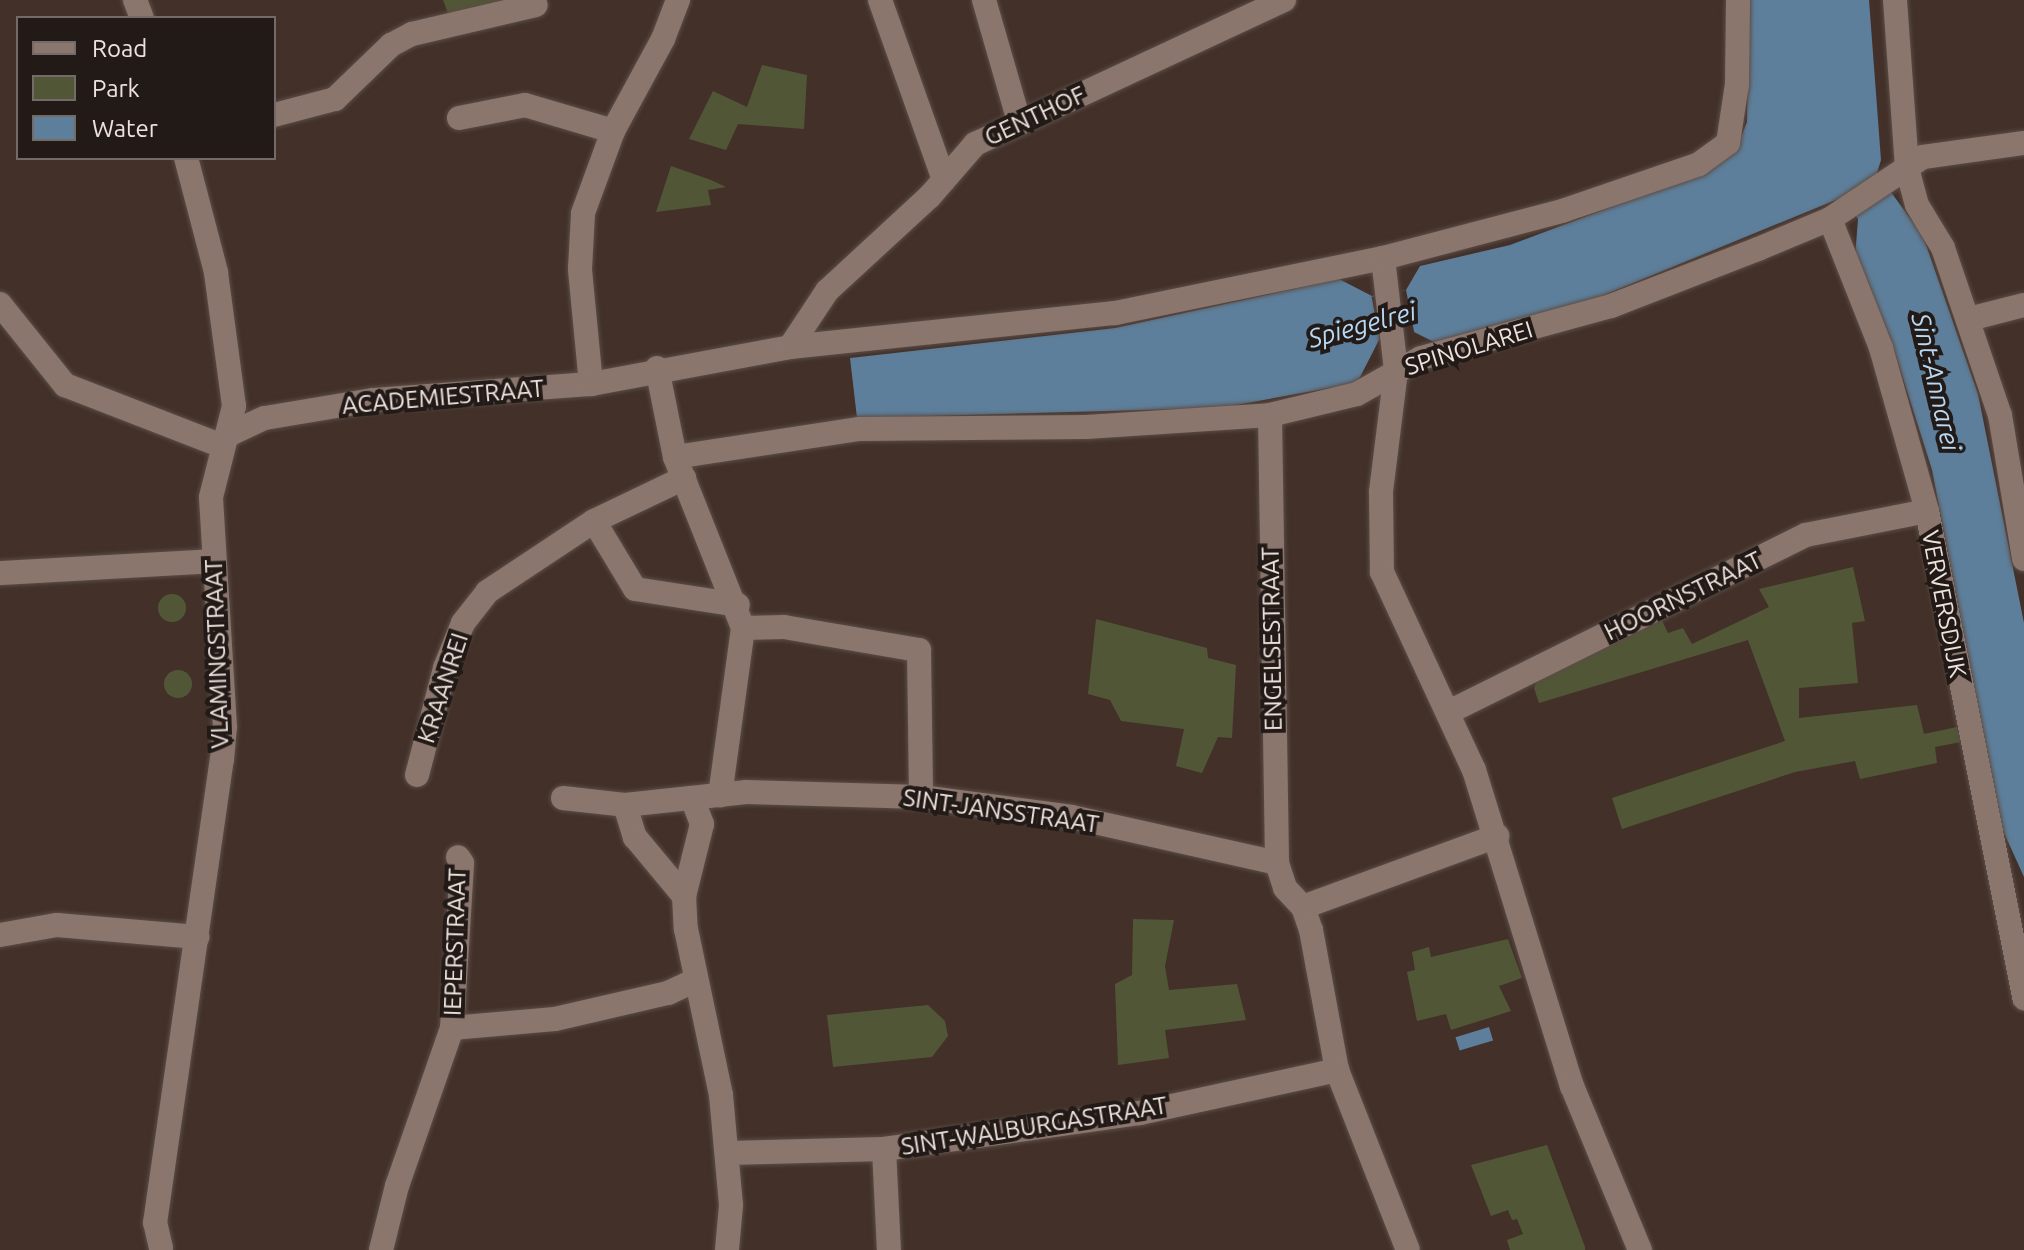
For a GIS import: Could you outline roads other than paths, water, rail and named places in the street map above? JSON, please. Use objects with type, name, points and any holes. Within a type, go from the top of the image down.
[{"type":"street","points":[[591,384],[580,269],[583,213],[613,131],[663,39],[678,0]]},
{"type":"street","points":[[880,0],[944,180]]},
{"type":"street","points":[[984,0],[1019,121]]},
{"type":"street","name":"GENTHOF","points":[[790,347],[827,291],[944,180],[975,144],[1284,0]]},
{"type":"street","points":[[790,347],[1115,313],[1383,258],[1562,211],[1699,164],[1728,143],[1736,97],[1738,0]]},
{"type":"street","points":[[1895,0],[1907,168],[1917,205],[1943,248],[2000,415],[2024,559]]},
{"type":"street","points":[[276,114],[335,99],[391,45],[412,34],[536,5]]},
{"type":"street","points":[[459,118],[525,105],[613,131]]},
{"type":"street","name":"SPINOLAREI","points":[[680,468],[858,429],[1086,427],[1270,415],[1357,394],[1421,358],[1611,306],[1839,213],[1923,157],[2024,143]]},
{"type":"street","name":"VLAMINGSTRAAT","points":[[162,1249],[155,1223],[225,727],[211,497],[226,440],[233,389],[216,272],[187,160]]},
{"type":"street","name":"VERVERSDIJK","points":[[1839,213],[1927,511],[2024,998]]},
{"type":"street","points":[[1383,258],[1396,335],[1396,371],[1381,492],[1382,572],[1449,712],[1497,836],[1576,1099],[1640,1250]]},
{"type":"street","points":[[0,304],[65,385],[226,440]]},
{"type":"street","points":[[1969,319],[2024,305]]},
{"type":"street","name":"ACADEMIESTRAAT","points":[[226,440],[265,418],[373,400],[591,384],[657,368],[790,347]]},
{"type":"street","points":[[657,368],[680,468],[741,616],[720,795]]},
{"type":"street","name":"ENGELSESTRAAT","points":[[1270,415],[1277,863]]},
{"type":"street","name":"KRAANREI","points":[[417,775],[463,623],[487,592],[680,468]]},
{"type":"street","name":"HOORNSTRAAT","points":[[1449,712],[1806,535],[1927,511]]},
{"type":"street","points":[[594,521],[635,589],[784,627],[919,650],[921,797]]},
{"type":"street","points":[[0,573],[213,561]]},
{"type":"street","name":"SINT-JANSSTRAAT","points":[[563,798],[625,805],[720,795],[921,797],[1072,817],[1277,863]]},
{"type":"street","points":[[692,798],[702,824],[684,896],[728,1153],[727,1250]]},
{"type":"street","points":[[625,805],[635,837],[684,896]]},
{"type":"street","points":[[1303,907],[1497,836]]},
{"type":"street","name":"IEPERSTRAAT","points":[[381,1250],[397,1186],[452,1028],[462,863],[458,857]]},
{"type":"street","points":[[1277,863],[1285,888],[1303,907],[1337,1070],[1408,1250]]},
{"type":"street","points":[[0,935],[57,925],[197,937]]},
{"type":"street","points":[[452,1028],[555,1019],[668,993],[696,980]]},
{"type":"street","name":"SINT-WALBURGASTRAAT","points":[[728,1153],[884,1149],[1140,1113],[1337,1070]]},
{"type":"street","points":[[884,1149],[889,1250]]},
{"type":"water","points":[[1749,0],[1869,0],[1881,160],[1877,173],[1923,236],[1978,394],[2024,623],[2024,877],[2000,824],[1932,470],[1890,337],[1855,258],[1858,219],[1843,197],[1575,307],[1436,343],[1414,332],[1380,338],[1357,383],[1219,408],[857,418],[850,358],[1115,328],[1339,279],[1372,296],[1406,290],[1420,266],[1510,245],[1709,170],[1737,147],[1747,122]]},
{"type":"water","points":[[1489,1027],[1493,1040],[1460,1051],[1456,1037]]},
{"type":"water label","name":"Spiegelrei","points":[[1362,325]]},
{"type":"water label","name":"Sint-Annarei","points":[[1936,382]]}]
